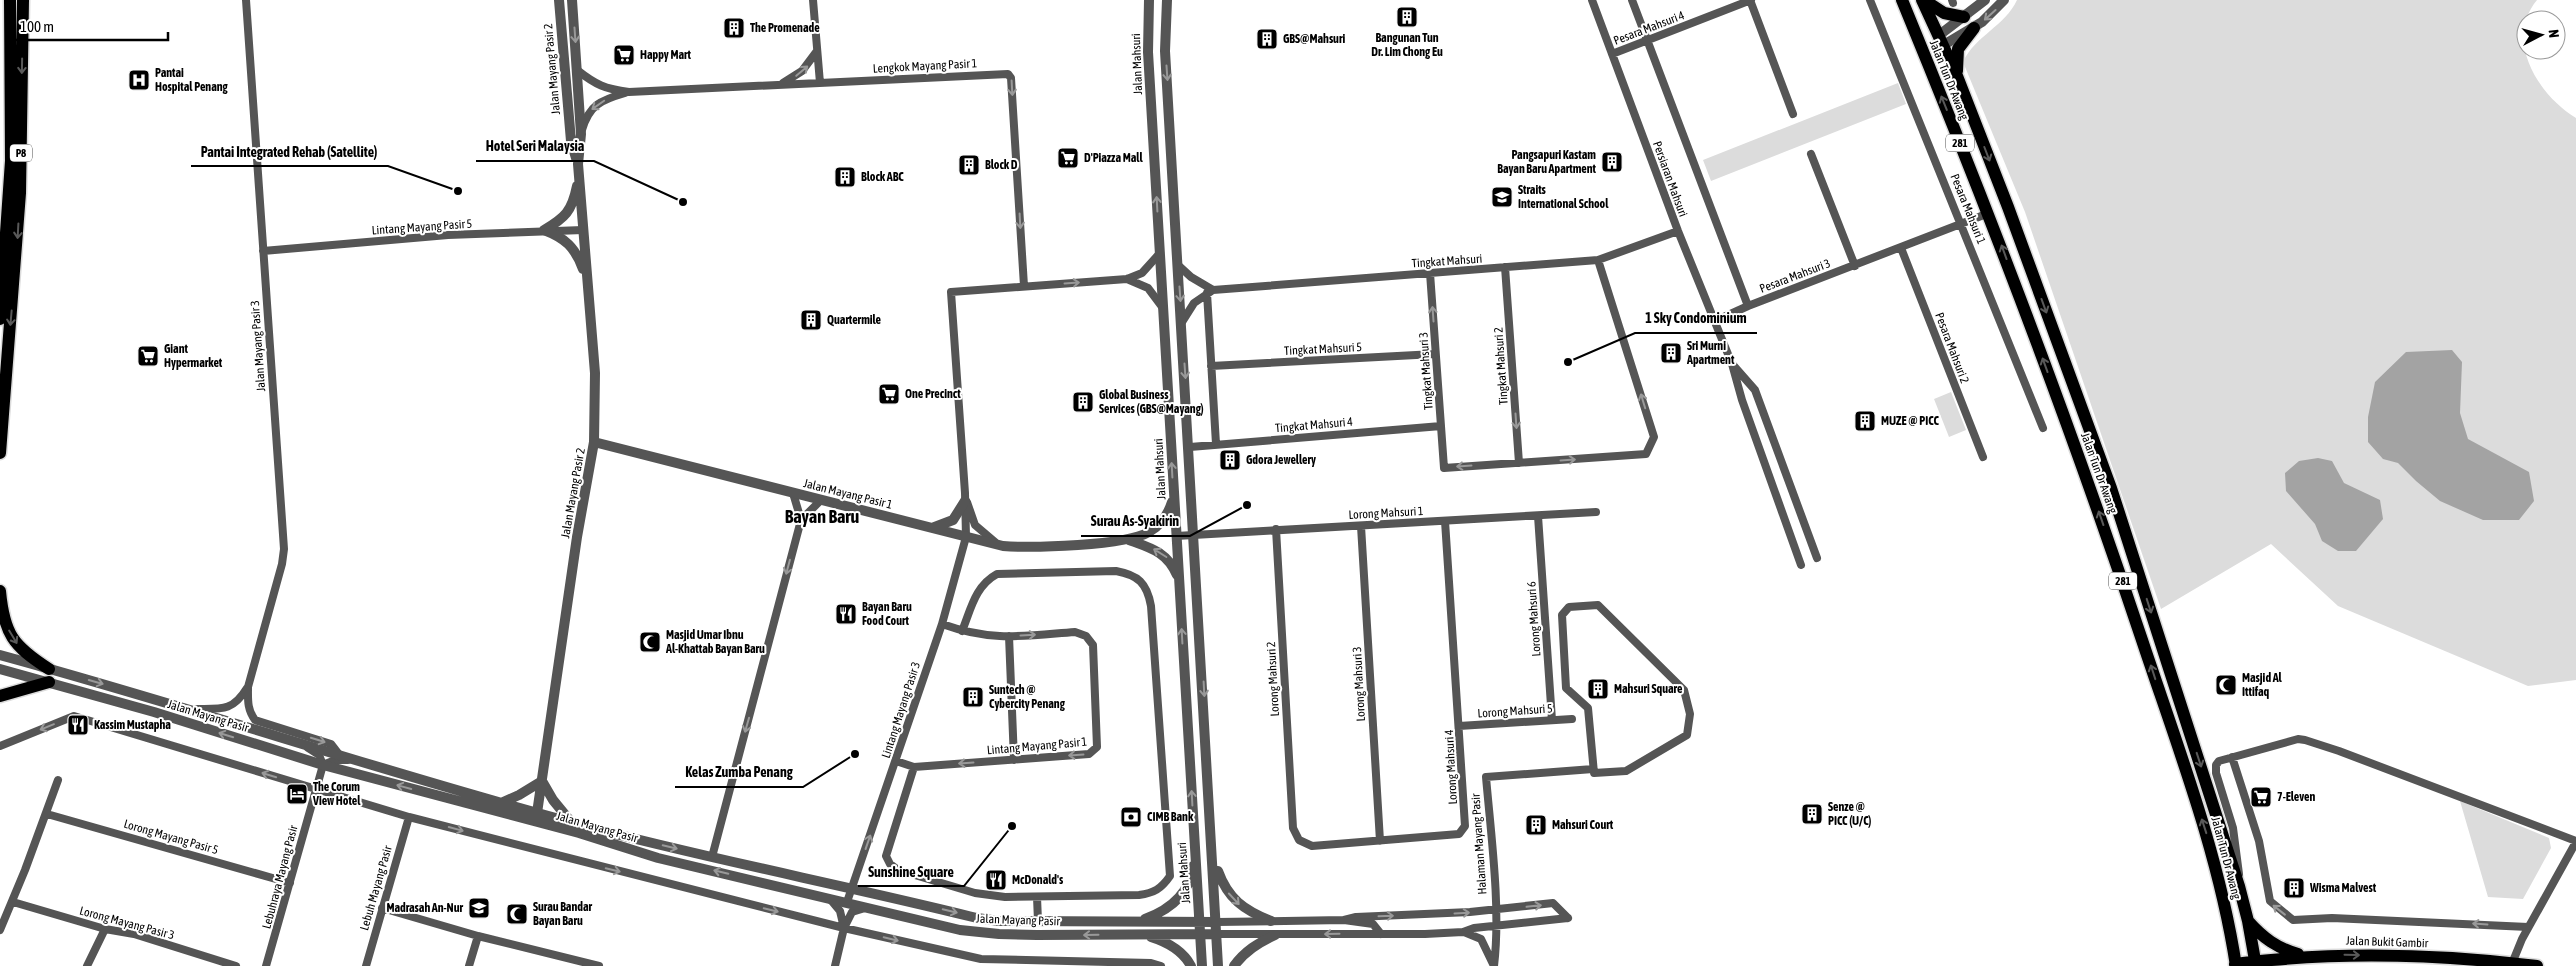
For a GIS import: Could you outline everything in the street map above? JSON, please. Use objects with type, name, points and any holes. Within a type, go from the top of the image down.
[{"type":"main road","name":"P8","points":[[0,319],[11,161],[10,0]]},
{"type":"main road","name":"Jalan Tun Dr Awang","points":[[1902,0],[1989,213],[2110,545],[2218,873],[2236,965]]},
{"type":"main road","name":"Jalan Tun Dr Awang","points":[[1923,0],[1937,43],[1957,76],[2011,216],[2111,488],[2239,886],[2248,921],[2255,964]]},
{"type":"main road","points":[[1923,0],[1944,13],[1964,17]]},
{"type":"main road","name":"P8","points":[[0,453],[20,193],[24,2]]},
{"type":"main road","points":[[1957,76],[1956,53],[1974,28]]},
{"type":"main road","points":[[1914,29],[1937,43],[1932,73]]},
{"type":"main road","points":[[0,591],[6,626],[14,641],[24,653],[49,668]]},
{"type":"main road","points":[[0,696],[49,682]]},
{"type":"main road","points":[[2248,921],[2267,941],[2280,949],[2303,956]]},
{"type":"main road","name":"Jalan Bukit Gambir","points":[[2236,965],[2255,964],[2303,956],[2351,954],[2475,958],[2521,965]]},
{"type":"street","name":"Jalan Mayang Pasir 3","points":[[189,709],[227,707],[240,700],[248,687],[284,557],[246,0]]},
{"type":"street","name":"Jalan Mayang Pasir 2","points":[[558,0],[571,141],[579,169]]},
{"type":"street","name":"Jalan Mayang Pasir 2","points":[[536,818],[576,546],[594,442],[595,373],[579,169],[581,134],[572,0]]},
{"type":"street","points":[[813,0],[820,83]]},
{"type":"street","name":"Jalan Mahsuri","points":[[1149,0],[1148,52],[1202,966]]},
{"type":"street","points":[[1167,0],[1165,51],[1214,860],[1218,966]]},
{"type":"street","name":"Persiaran Mahsuri","points":[[1592,0],[1678,231],[1732,364],[1742,400],[1801,565]]},
{"type":"street","points":[[1632,0],[1748,306]]},
{"type":"street","name":"Pesara Mahsuri 4","points":[[1612,54],[1751,0],[1794,114]]},
{"type":"street","name":"Pesara Mahsuri 1","points":[[1870,0],[2043,428]]},
{"type":"street","points":[[1937,43],[1984,0]]},
{"type":"street","points":[[1937,43],[1974,28],[1994,12],[2004,0]]},
{"type":"street","points":[[780,85],[802,71],[817,51]]},
{"type":"street","name":"Lengkok Mayang Pasir 1","points":[[577,70],[595,84],[606,89],[629,92],[1008,74],[1011,78],[1024,286]]},
{"type":"street","name":"Lengkok Mayang Pasir 1","points":[[581,134],[586,118],[592,108],[613,97],[629,92]]},
{"type":"street","points":[[1811,154],[1855,266]]},
{"type":"street","points":[[544,230],[564,218],[575,198],[579,169]]},
{"type":"street","name":"Pesara Mahsuri 3","points":[[1715,321],[1748,306],[1989,213]]},
{"type":"street","name":"Lintang Mayang Pasir 5","points":[[263,251],[544,230],[583,230]]},
{"type":"street","points":[[544,230],[561,237],[572,247],[578,254],[587,279]]},
{"type":"street","name":"Tingkat Mahsuri","points":[[1210,291],[1598,260],[1678,231]]},
{"type":"street","name":"Pesara Mahsuri 2","points":[[1901,248],[1983,457]]},
{"type":"street","points":[[1003,546],[991,540],[975,525],[965,497],[951,292],[1127,279],[1142,273],[1160,253]]},
{"type":"street","points":[[1519,463],[1646,454],[1650,448],[1654,437],[1598,260]]},
{"type":"street","points":[[1178,266],[1210,291]]},
{"type":"street","name":"Tingkat Mahsuri 2","points":[[1505,267],[1519,463]]},
{"type":"street","name":"Tingkat Mahsuri 3","points":[[1430,273],[1444,468],[1519,463]]},
{"type":"street","points":[[1127,279],[1148,288],[1163,308]]},
{"type":"street","points":[[1182,322],[1194,303],[1210,291]]},
{"type":"street","points":[[1210,291],[1211,366],[1216,444]]},
{"type":"street","name":"Tingkat Mahsuri 5","points":[[1211,366],[1435,354]]},
{"type":"street","name":"Persiaran Mahsuri","points":[[1732,364],[1755,390],[1817,558]]},
{"type":"street","name":"Tingkat Mahsuri 4","points":[[1190,446],[1441,426]]},
{"type":"street","name":"Jalan Mayang Pasir 1","points":[[594,442],[1003,546],[1031,547],[1129,540],[1148,533],[1158,525],[1166,517],[1174,497]]},
{"type":"street","points":[[793,493],[801,520]]},
{"type":"street","points":[[931,528],[953,520],[965,497]]},
{"type":"street","name":"Lintang Mayang Pasir 3","points":[[847,902],[942,624],[966,537],[965,497]]},
{"type":"street","points":[[712,857],[801,520],[820,501]]},
{"type":"street","name":"Lorong Mahsuri 1","points":[[1176,536],[1596,512]]},
{"type":"street","name":"Lorong Mahsuri 6","points":[[1538,516],[1552,720]]},
{"type":"street","name":"Lorong Mahsuri 4","points":[[1293,828],[1299,840],[1312,846],[1459,834],[1465,826],[1460,726],[1445,521]]},
{"type":"street","name":"Lorong Mahsuri 3","points":[[1361,526],[1380,840]]},
{"type":"street","name":"Lorong Mahsuri 2","points":[[1276,529],[1293,828]]},
{"type":"street","name":"Jalan Mayang Pasir 1","points":[[1129,540],[1159,552],[1168,558],[1179,580]]},
{"type":"street","points":[[914,767],[886,856],[890,864],[898,870],[975,892],[1005,898],[1151,893],[1162,887],[1170,876],[1152,606],[1148,591],[1133,574],[1116,571],[997,574],[988,579],[979,589],[962,631]]},
{"type":"street","points":[[1598,605],[1684,690],[1690,714],[1687,735],[1626,771],[1594,773],[1593,769],[1588,708],[1566,688],[1562,614],[1569,607],[1598,605]]},
{"type":"street","name":"Lintang Mayang Pasir 1","points":[[896,761],[914,767],[1089,754],[1097,747],[1093,644],[1086,636],[1075,632],[1009,636],[978,635],[942,624]]},
{"type":"street","points":[[1009,636],[1014,760]]},
{"type":"street","name":"Jalan Mayang Pasir","points":[[0,655],[189,709],[353,760],[501,803],[536,818],[572,822],[712,857],[977,918],[1038,921],[1217,922]]},
{"type":"street","name":"Jalan Mayang Pasir","points":[[0,669],[323,765],[536,818],[658,858],[871,907],[960,930],[999,934],[1217,934]]},
{"type":"street","name":"Jalan Mayang Pasir 3","points":[[248,687],[250,713],[255,720],[331,744],[341,756]]},
{"type":"street","points":[[0,746],[74,716],[409,817],[844,928],[981,959],[1151,963],[1161,966]]},
{"type":"street","name":"Lorong Mahsuri 5","points":[[1460,726],[1572,718]]},
{"type":"street","points":[[2239,886],[2239,868],[2233,828],[2216,773],[2216,765],[2219,761],[2232,757],[2305,740],[2576,842],[2522,939],[2521,965]]},
{"type":"street","points":[[302,744],[319,755],[323,765],[335,760],[353,760]]},
{"type":"street","points":[[2232,757],[2259,842],[2270,901],[2293,920],[2332,918],[2528,927]]},
{"type":"street","name":"Lebuhraya Mayang Pasir","points":[[266,966],[323,765]]},
{"type":"street","name":"Halaman Mayang Pasir","points":[[1494,966],[1496,947],[1495,910],[1486,778],[1593,769]]},
{"type":"street","points":[[0,930],[13,902],[58,780]]},
{"type":"street","points":[[501,803],[519,796],[542,781],[553,800],[572,822]]},
{"type":"street","name":"Lorong Mayang Pasir 5","points":[[47,814],[290,883]]},
{"type":"street","name":"Lebuh Mayang Pasir","points":[[366,966],[409,817]]},
{"type":"street","points":[[1139,921],[1160,913],[1184,892],[1192,872],[1195,847]]},
{"type":"street","points":[[1214,860],[1223,885],[1234,901],[1249,912],[1271,921]]},
{"type":"street","points":[[830,898],[840,911],[844,928]]},
{"type":"street","points":[[1036,898],[1038,921]]},
{"type":"street","name":"Lorong Mayang Pasir 3","points":[[13,902],[105,929],[134,934],[236,966]]},
{"type":"street","points":[[1217,934],[1463,932],[1495,926],[1568,918],[1553,904],[1495,910],[1356,917],[1344,920]]},
{"type":"street","points":[[835,966],[844,928],[852,912],[871,907]]},
{"type":"street","points":[[382,908],[478,936],[599,966]]},
{"type":"street","points":[[1217,922],[1344,920],[1373,924],[1381,934]]},
{"type":"street","points":[[87,966],[105,929]]},
{"type":"street","points":[[1463,932],[1480,939],[1494,966]]},
{"type":"street","points":[[1139,934],[1170,945],[1181,952],[1191,966]]},
{"type":"street","points":[[1234,966],[1242,954],[1275,935]]},
{"type":"street","points":[[469,966],[478,936]]},
{"type":"street","points":[[2521,965],[2522,939]]},
{"type":"shaded area","points":[[2017,0],[2537,0],[2531,10],[2516,10],[2516,60],[2528,60],[2538,81],[2549,95],[2576,118],[2576,680],[2528,686],[2338,606],[2271,544],[2161,609],[2025,212],[1963,62],[1975,45],[2012,9]]},
{"type":"shaded area","points":[[1898,83],[1906,104],[1711,181],[1703,160]]},
{"type":"shaded area","points":[[2452,350],[2462,362],[2460,413],[2468,439],[2529,472],[2534,501],[2519,520],[2483,520],[2440,501],[2398,463],[2383,459],[2368,442],[2368,417],[2375,382],[2406,352]]},
{"type":"shaded area","points":[[1951,392],[1966,430],[1949,437],[1934,399]]},
{"type":"shaded area","points":[[2318,458],[2332,461],[2344,483],[2380,500],[2383,519],[2356,551],[2338,551],[2322,541],[2315,524],[2286,491],[2285,473],[2299,461]]},
{"type":"shaded area","points":[[2460,801],[2549,838],[2551,848],[2523,899],[2488,897]]},
{"type":"place","name":"Bangunan Tun Dr. Lim Chong Eu","points":[[1407,17]]},
{"type":"place","name":"The Promenade","points":[[734,28]]},
{"type":"place","name":"GBS@Mahsuri","points":[[1267,39]]},
{"type":"place","name":"Happy Mart","points":[[624,55]]},
{"type":"place","name":"Pantai Hospital Penang","points":[[139,80]]},
{"type":"place","name":"D'Piazza Mall","points":[[1068,158]]},
{"type":"place","name":"Pangsapuri Kastam Bayan Baru Apartment","points":[[1612,162]]},
{"type":"place","name":"Block D","points":[[969,165]]},
{"type":"place","name":"Block ABC","points":[[845,177]]},
{"type":"place","name":"Pantai Integrated Rehab (Satellite)","points":[[458,191]]},
{"type":"place","name":"Straits International School","points":[[1502,197]]},
{"type":"place","name":"Hotel Seri Malaysia","points":[[683,202]]},
{"type":"place","name":"Quartermile","points":[[811,320]]},
{"type":"place","name":"Sri Murni Apartment","points":[[1671,353]]},
{"type":"place","name":"Giant Hypermarket","points":[[148,356]]},
{"type":"place","name":"1 Sky Condominium","points":[[1568,362]]},
{"type":"place","name":"One Precinct","points":[[889,394]]},
{"type":"place","name":"Global Business Services (GBS@Mayang)","points":[[1083,402]]},
{"type":"place","name":"MUZE @ PICC","points":[[1865,421]]},
{"type":"place","name":"Gdora Jewellery","points":[[1230,460]]},
{"type":"place","name":"Surau As-Syakirin","points":[[1247,505]]},
{"type":"place","name":"Bayan Baru Food Court","points":[[846,614]]},
{"type":"place","name":"Masjid Umar Ibnu Al-Khattab Bayan Baru","points":[[650,642]]},
{"type":"place","name":"Masjid Al Ittifaq","points":[[2226,685]]},
{"type":"place","name":"Mahsuri Square","points":[[1598,689]]},
{"type":"place","name":"Suntech @ Cybercity Penang","points":[[973,697]]},
{"type":"place","name":"Kassim Mustapha","points":[[78,725]]},
{"type":"place","name":"Kelas Zumba Penang","points":[[855,754]]},
{"type":"place","name":"The Corum View Hotel","points":[[297,794]]},
{"type":"place","name":"7-Eleven","points":[[2261,797]]},
{"type":"place","name":"Senze @ PICC (U/C)","points":[[1812,814]]},
{"type":"place","name":"CIMB Bank","points":[[1131,817]]},
{"type":"place","name":"Mahsuri Court","points":[[1536,825]]},
{"type":"place","name":"Sunshine Square","points":[[1012,826]]},
{"type":"place","name":"McDonald's","points":[[996,880]]},
{"type":"place","name":"Wisma Malvest","points":[[2294,888]]},
{"type":"place","name":"Madrasah An-Nur","points":[[479,908]]},
{"type":"place","name":"Surau Bandar Bayan Baru","points":[[517,914]]},
{"type":"district","name":"Bayan Baru","points":[[822,517]]}]
